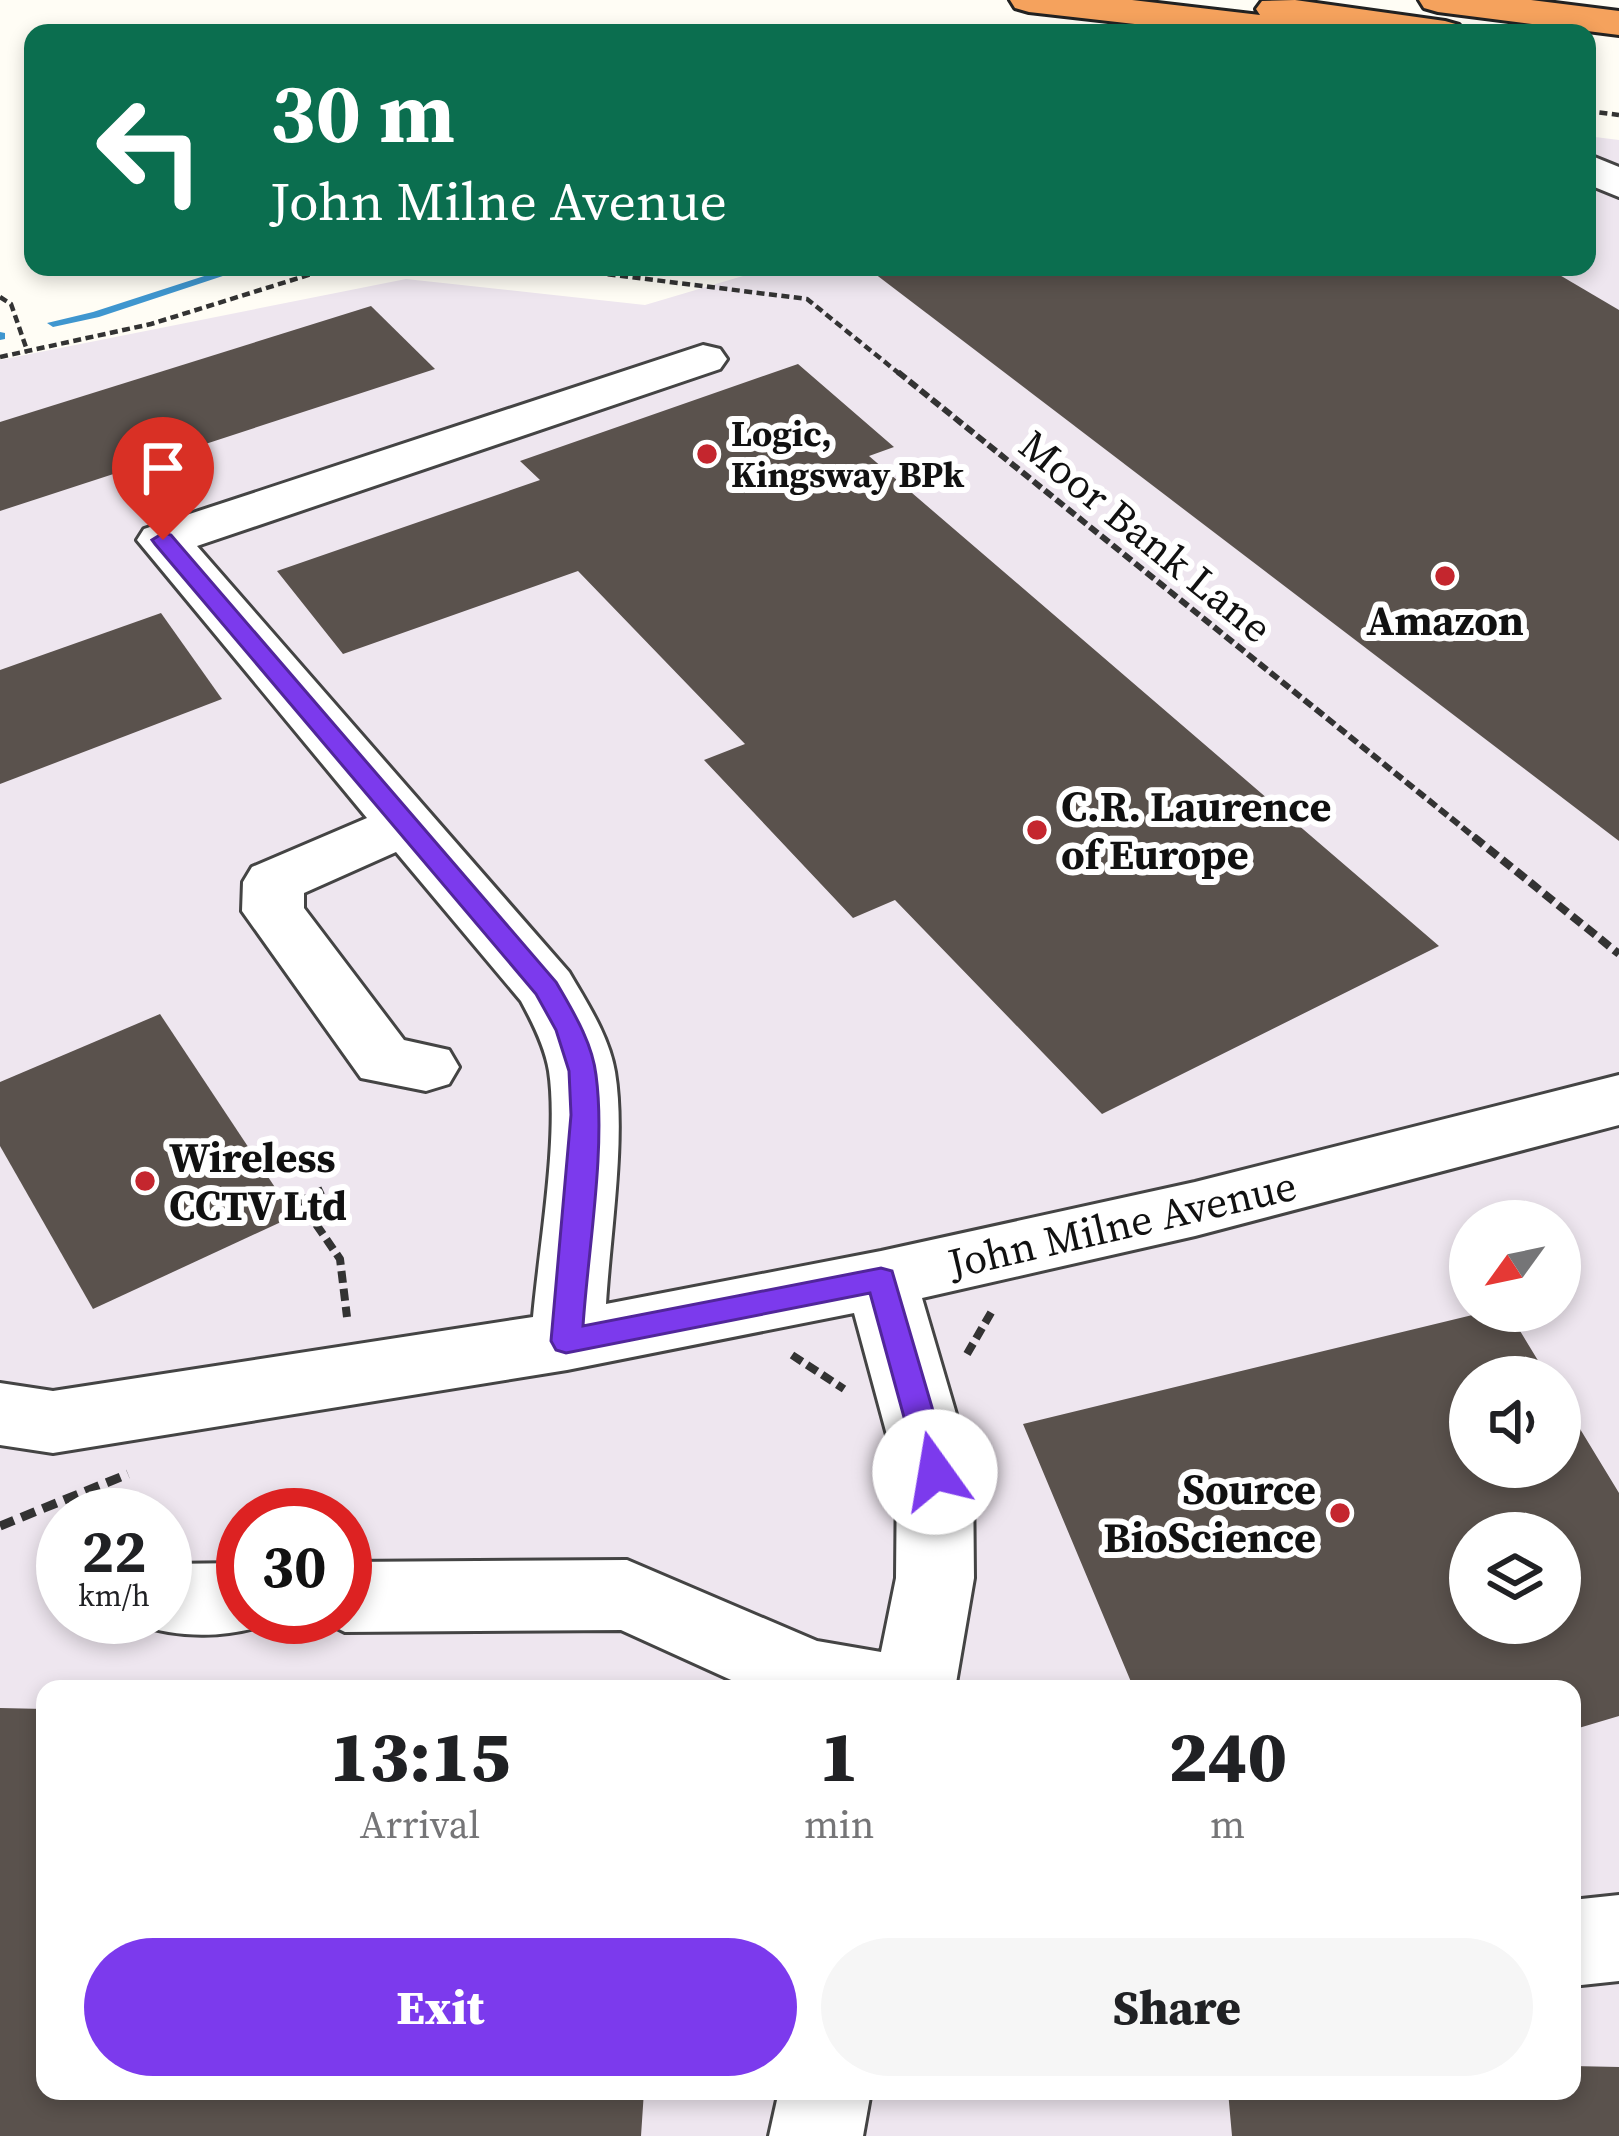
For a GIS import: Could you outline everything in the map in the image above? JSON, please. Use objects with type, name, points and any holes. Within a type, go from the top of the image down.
[{"type":"highway","points":[[1029,0],[1239,24]]},
{"type":"highway","points":[[1217,0],[1383,24]]},
{"type":"highway","points":[[1438,0],[1619,23]]},
{"type":"street","points":[[566,1341],[584,1115],[582,1071],[569,1030],[546,988],[163,540],[704,359]]},
{"type":"street","points":[[406,824],[274,882],[273,911],[384,1061],[426,1066]]},
{"type":"street","name":"John Milne Avenue","points":[[18,1432],[566,1341],[881,1279],[1217,1204],[1619,1100]]},
{"type":"street","points":[[881,1279],[935,1472],[935,1578],[916,1680]]},
{"type":"street","points":[[372,1597],[627,1595],[810,1677],[828,1680]]},
{"type":"street","points":[[1581,1942],[1619,1938]]},
{"type":"street","points":[[816,2136],[823,2100]]},
{"type":"path","points":[[0,357],[151,324],[305,276]]},
{"type":"path","name":"Moor Bank Lane","points":[[622,276],[807,299],[1619,954]]},
{"type":"path","points":[[0,297],[11,304],[28,352]]},
{"type":"path","points":[[323,1190],[300,1201],[340,1259],[347,1322]]},
{"type":"path","points":[[964,1372],[980,1326],[991,1311],[1004,1308]]},
{"type":"path","points":[[774,1358],[793,1355],[852,1396]]},
{"type":"path","points":[[0,1526],[90,1487],[149,1469]]},
{"type":"shaded area","points":[[1596,137],[1619,140],[1619,2136],[0,2136],[0,360],[406,279],[645,305],[743,276],[1596,276]]},
{"type":"building","name":"Amazon","points":[[878,276],[1561,276],[1619,310],[1619,841]]},
{"type":"building","points":[[371,306],[435,369],[0,511],[0,422]]},
{"type":"building","name":"C.R. Laurence of Europe","points":[[798,364],[894,447],[869,456],[1439,946],[1102,1114],[895,900],[853,918],[704,760],[745,744],[578,571],[343,654],[277,571],[540,480],[520,461]]},
{"type":"building","points":[[161,613],[222,699],[0,784],[0,670]]},
{"type":"building","name":"Wireless CCTV Ltd","points":[[160,1014],[294,1216],[93,1309],[0,1146],[0,1082]]},
{"type":"building","name":"Source BioScience","points":[[1449,1321],[1449,1332],[1521,1332],[1535,1356],[1449,1356],[1449,1488],[1581,1488],[1581,1431],[1619,1493],[1619,1716],[1581,1727],[1581,1680],[1130,1680],[1023,1424]]},
{"type":"building","points":[[0,1708],[36,1709],[36,2100],[643,2100],[641,2136],[0,2136]]},
{"type":"building","points":[[1581,2066],[1619,2067],[1619,2136],[1232,2136],[1229,2100],[1581,2100]]},
{"type":"waterway","points":[[53,323],[95,315],[216,276]]},
{"type":"place","name":"Logic, Kingsway BPk","points":[[707,454]]},
{"type":"place","name":"Amazon","points":[[1445,576]]},
{"type":"place","name":"C.R. Laurence of Europe","points":[[1037,830]]},
{"type":"place","name":"Wireless CCTV Ltd","points":[[145,1181]]},
{"type":"place","name":"Source BioScience","points":[[1340,1513]]},
{"type":"route","points":[[163,540],[498,930],[546,988],[569,1030],[582,1071],[584,1115],[566,1341],[881,1279],[935,1472]]}]
